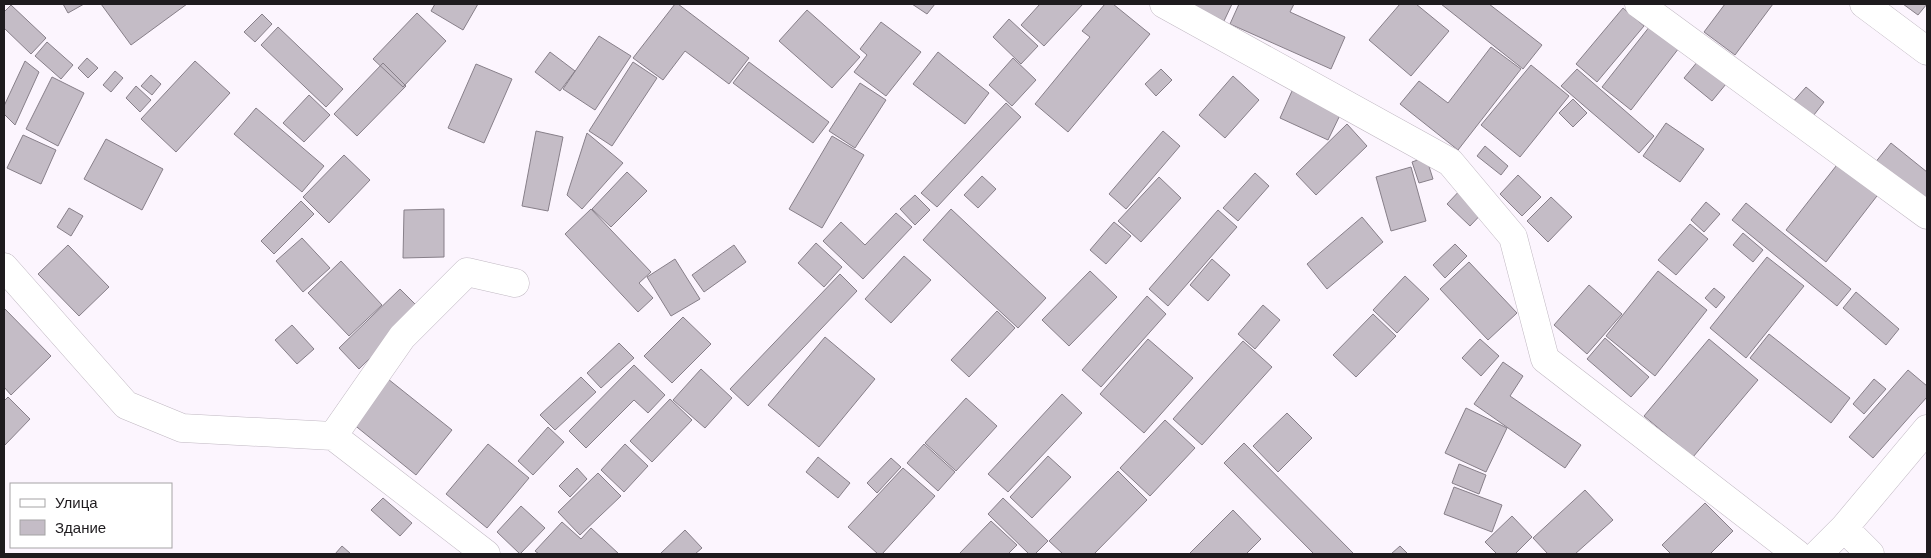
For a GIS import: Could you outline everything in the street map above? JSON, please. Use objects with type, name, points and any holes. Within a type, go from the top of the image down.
[{"type":"street","points":[[1164,4],[1450,162],[1513,237],[1545,359],[1797,554]]},
{"type":"street","points":[[1639,4],[1927,215]]},
{"type":"street","points":[[1864,4],[1927,51]]},
{"type":"street","points":[[4,267],[126,404],[182,428],[333,436],[486,554]]},
{"type":"street","points":[[333,436],[402,337],[466,272],[515,283]]},
{"type":"street","points":[[1818,554],[1857,541],[1927,429]]},
{"type":"building","points":[[63,4],[84,4],[68,13]]},
{"type":"building","points":[[101,4],[187,4],[131,45]]},
{"type":"building","points":[[435,4],[478,4],[463,30],[431,11]]},
{"type":"building","points":[[675,4],[678,4],[749,58],[729,84],[685,51],[663,80],[633,58]]},
{"type":"building","points":[[912,4],[935,4],[927,14]]},
{"type":"building","points":[[1040,4],[1083,4],[1044,46],[1021,25]]},
{"type":"building","points":[[1105,4],[1113,4],[1150,34],[1068,132],[1035,104],[1090,37],[1082,31]]},
{"type":"building","points":[[1188,4],[1232,4],[1224,21]]},
{"type":"building","points":[[1239,4],[1294,4],[1290,12],[1345,37],[1331,69],[1230,24]]},
{"type":"building","points":[[1400,4],[1416,4],[1449,31],[1411,76],[1369,40]]},
{"type":"building","points":[[1441,4],[1489,4],[1542,45],[1523,69]]},
{"type":"building","points":[[1725,4],[1773,4],[1735,55],[1704,32]]},
{"type":"building","points":[[1903,4],[1927,4],[1918,15]]},
{"type":"building","points":[[11,5],[46,38],[31,54],[4,28],[4,12]]},
{"type":"building","points":[[1623,8],[1644,26],[1597,82],[1576,64]]},
{"type":"building","points":[[807,10],[860,57],[832,88],[779,41]]},
{"type":"building","points":[[417,13],[446,41],[403,87],[373,59]]},
{"type":"building","points":[[262,14],[272,24],[255,42],[244,32]]},
{"type":"building","points":[[1009,19],[1038,46],[1021,64],[993,37]]},
{"type":"building","points":[[881,22],[921,52],[886,96],[854,72],[867,55],[860,49]]},
{"type":"building","points":[[1650,26],[1679,48],[1631,110],[1602,87]]},
{"type":"building","points":[[278,27],[343,89],[326,107],[261,45]]},
{"type":"building","points":[[599,36],[631,56],[595,110],[563,89]]},
{"type":"building","points":[[47,42],[73,65],[61,79],[35,56]]},
{"type":"building","points":[[1491,47],[1521,69],[1458,150],[1400,104],[1419,81],[1448,103]]},
{"type":"building","points":[[550,52],[575,71],[560,91],[535,72]]},
{"type":"building","points":[[938,52],[989,93],[965,124],[913,84]]},
{"type":"building","points":[[87,58],[98,68],[88,78],[78,68]]},
{"type":"building","points":[[1013,58],[1036,80],[1012,106],[989,85]]},
{"type":"building","points":[[25,61],[39,72],[15,125],[4,114],[4,106]]},
{"type":"building","points":[[195,61],[230,93],[176,152],[141,119]]},
{"type":"building","points":[[1698,61],[1726,84],[1712,101],[1684,78]]},
{"type":"building","points":[[633,62],[657,78],[612,146],[589,131]]},
{"type":"building","points":[[749,62],[829,122],[813,143],[733,83]]},
{"type":"building","points":[[383,63],[406,86],[357,136],[334,114]]},
{"type":"building","points":[[476,64],[512,79],[484,143],[448,128]]},
{"type":"building","points":[[1531,65],[1569,96],[1520,157],[1481,125]]},
{"type":"building","points":[[1161,69],[1172,80],[1156,96],[1145,84]]},
{"type":"building","points":[[1577,69],[1654,136],[1639,153],[1561,86]]},
{"type":"building","points":[[115,71],[123,78],[111,92],[103,85]]},
{"type":"building","points":[[151,75],[161,84],[152,95],[141,86]]},
{"type":"building","points":[[1233,76],[1259,100],[1225,138],[1199,115]]},
{"type":"building","points":[[52,77],[84,93],[58,146],[26,129]]},
{"type":"building","points":[[860,83],[886,100],[855,148],[829,131]]},
{"type":"building","points":[[136,86],[151,100],[140,112],[126,98]]},
{"type":"building","points":[[1806,87],[1824,102],[1810,120],[1791,104]]},
{"type":"building","points":[[1292,91],[1341,113],[1328,140],[1280,118]]},
{"type":"building","points":[[309,95],[330,115],[304,142],[283,123]]},
{"type":"building","points":[[1573,99],[1587,113],[1573,127],[1559,113]]},
{"type":"building","points":[[1006,103],[1021,117],[937,207],[921,193]]},
{"type":"building","points":[[256,108],[324,166],[302,192],[234,134]]},
{"type":"building","points":[[1666,123],[1704,149],[1680,182],[1643,156]]},
{"type":"building","points":[[1347,124],[1367,146],[1316,195],[1296,174]]},
{"type":"building","points":[[536,131],[563,137],[548,211],[522,206]]},
{"type":"building","points":[[1163,131],[1180,146],[1126,209],[1109,194]]},
{"type":"building","points":[[587,133],[623,163],[582,209],[567,195]]},
{"type":"building","points":[[23,135],[56,150],[41,184],[7,168]]},
{"type":"building","points":[[832,136],[864,155],[822,228],[789,209]]},
{"type":"building","points":[[106,139],[163,169],[142,210],[84,179]]},
{"type":"building","points":[[1891,143],[1927,172],[1927,206],[1874,164]]},
{"type":"building","points":[[1485,146],[1508,166],[1501,175],[1477,156]]},
{"type":"building","points":[[344,155],[370,180],[329,223],[303,197]]},
{"type":"building","points":[[1426,157],[1433,179],[1419,183],[1412,162]]},
{"type":"building","points":[[1840,161],[1880,192],[1826,262],[1786,230]]},
{"type":"building","points":[[1411,167],[1426,221],[1391,231],[1376,177]]},
{"type":"building","points":[[627,172],[647,191],[611,227],[592,209]]},
{"type":"building","points":[[1255,173],[1269,186],[1238,221],[1223,208]]},
{"type":"building","points":[[1518,175],[1541,197],[1522,216],[1500,194]]},
{"type":"building","points":[[982,176],[996,189],[978,208],[964,195]]},
{"type":"building","points":[[1159,177],[1181,198],[1141,242],[1118,221]]},
{"type":"building","points":[[1464,186],[1487,208],[1470,226],[1447,204]]},
{"type":"building","points":[[915,195],[930,210],[915,225],[900,209]]},
{"type":"building","points":[[1551,197],[1572,217],[1548,242],[1527,221]]},
{"type":"building","points":[[301,201],[314,214],[274,254],[261,241]]},
{"type":"building","points":[[1706,202],[1720,214],[1704,232],[1691,220]]},
{"type":"building","points":[[1746,203],[1851,289],[1837,306],[1732,220]]},
{"type":"building","points":[[69,208],[83,216],[71,236],[57,227]]},
{"type":"building","points":[[444,209],[444,257],[403,258],[404,210]]},
{"type":"building","points":[[591,209],[651,272],[639,283],[653,298],[638,312],[565,234]]},
{"type":"building","points":[[951,209],[1046,298],[1018,328],[923,240]]},
{"type":"building","points":[[1218,210],[1237,227],[1168,306],[1149,289]]},
{"type":"building","points":[[896,213],[912,227],[863,279],[823,241],[841,222],[865,245]]},
{"type":"building","points":[[1362,217],[1383,242],[1327,289],[1307,264]]},
{"type":"building","points":[[1114,222],[1131,236],[1106,264],[1090,250]]},
{"type":"building","points":[[1690,224],[1708,239],[1676,275],[1658,260]]},
{"type":"building","points":[[1743,233],[1763,250],[1753,262],[1733,245]]},
{"type":"building","points":[[302,238],[330,268],[303,292],[276,261]]},
{"type":"building","points":[[816,243],[842,267],[824,287],[798,263]]},
{"type":"building","points":[[1455,244],[1467,256],[1445,278],[1433,265]]},
{"type":"building","points":[[68,245],[109,287],[79,316],[38,274]]},
{"type":"building","points":[[734,245],[746,262],[704,292],[692,275]]},
{"type":"building","points":[[904,256],[931,280],[891,323],[865,299]]},
{"type":"building","points":[[1767,257],[1804,286],[1746,358],[1710,328]]},
{"type":"building","points":[[675,259],[700,299],[671,316],[647,277]]},
{"type":"building","points":[[1212,259],[1230,275],[1208,301],[1190,285]]},
{"type":"building","points":[[341,261],[382,305],[349,336],[308,293]]},
{"type":"building","points":[[1469,262],[1517,313],[1488,340],[1440,289]]},
{"type":"building","points":[[1090,271],[1117,297],[1069,346],[1042,320]]},
{"type":"building","points":[[1658,271],[1707,310],[1655,376],[1606,336]]},
{"type":"building","points":[[840,274],[857,291],[748,406],[730,389]]},
{"type":"building","points":[[1405,276],[1429,299],[1397,333],[1373,310]]},
{"type":"building","points":[[1589,285],[1622,314],[1587,354],[1554,325]]},
{"type":"building","points":[[1714,288],[1725,297],[1716,308],[1705,298]]},
{"type":"building","points":[[400,289],[420,309],[359,369],[339,348]]},
{"type":"building","points":[[1856,292],[1899,329],[1886,345],[1843,308]]},
{"type":"building","points":[[1147,296],[1166,314],[1101,387],[1082,370]]},
{"type":"building","points":[[1263,305],[1280,320],[1255,349],[1238,334]]},
{"type":"building","points":[[4,308],[51,356],[11,395],[4,387]]},
{"type":"building","points":[[997,311],[1015,328],[969,377],[951,360]]},
{"type":"building","points":[[1373,314],[1396,336],[1356,377],[1333,355]]},
{"type":"building","points":[[683,317],[711,344],[672,383],[644,356]]},
{"type":"building","points":[[292,325],[314,349],[297,364],[275,340]]},
{"type":"building","points":[[1769,334],[1850,398],[1831,423],[1750,358]]},
{"type":"building","points":[[825,337],[875,379],[819,447],[768,405]]},
{"type":"building","points":[[1605,338],[1649,377],[1631,397],[1587,359]]},
{"type":"building","points":[[1148,339],[1193,378],[1144,433],[1100,394]]},
{"type":"building","points":[[1480,339],[1499,356],[1481,376],[1462,358]]},
{"type":"building","points":[[1709,339],[1758,380],[1693,457],[1644,416]]},
{"type":"building","points":[[1243,341],[1272,367],[1202,445],[1173,419]]},
{"type":"building","points":[[619,343],[634,358],[601,388],[587,373]]},
{"type":"building","points":[[1503,362],[1523,376],[1510,396],[1581,445],[1565,468],[1474,404]]},
{"type":"building","points":[[634,365],[665,395],[648,413],[634,400],[586,448],[569,431]]},
{"type":"building","points":[[701,369],[732,398],[705,428],[673,400]]},
{"type":"building","points":[[1908,370],[1927,386],[1927,397],[1873,458],[1849,437]]},
{"type":"building","points":[[383,375],[452,430],[416,475],[347,419]]},
{"type":"building","points":[[581,377],[596,392],[555,430],[540,415]]},
{"type":"building","points":[[1874,379],[1886,389],[1864,414],[1853,404]]},
{"type":"building","points":[[1062,394],[1082,413],[1008,492],[988,474]]},
{"type":"building","points":[[8,397],[30,419],[4,446],[4,401]]},
{"type":"building","points":[[966,398],[997,426],[956,471],[925,443]]},
{"type":"building","points":[[670,399],[692,420],[652,462],[630,441]]},
{"type":"building","points":[[1466,408],[1507,428],[1486,472],[1445,453]]},
{"type":"building","points":[[1287,413],[1312,438],[1278,472],[1253,446]]},
{"type":"building","points":[[1165,420],[1195,448],[1150,496],[1120,468]]},
{"type":"building","points":[[548,427],[564,442],[533,475],[518,461]]},
{"type":"building","points":[[1244,443],[1354,554],[1314,554],[1224,463]]},
{"type":"building","points":[[488,444],[529,478],[487,528],[446,494]]},
{"type":"building","points":[[625,444],[648,466],[624,492],[601,470]]},
{"type":"building","points":[[924,444],[955,472],[938,491],[907,463]]},
{"type":"building","points":[[1048,456],[1071,477],[1032,518],[1010,497]]},
{"type":"building","points":[[818,457],[850,483],[838,498],[806,472]]},
{"type":"building","points":[[891,458],[901,467],[877,493],[867,483]]},
{"type":"building","points":[[1459,464],[1486,475],[1479,494],[1452,483]]},
{"type":"building","points":[[577,468],[587,479],[570,497],[559,486]]},
{"type":"building","points":[[903,468],[935,496],[882,554],[878,554],[848,527]]},
{"type":"building","points":[[1118,471],[1147,500],[1094,554],[1063,554],[1049,541]]},
{"type":"building","points":[[598,473],[621,496],[580,535],[558,512]]},
{"type":"building","points":[[1454,487],[1502,505],[1492,532],[1444,514]]},
{"type":"building","points":[[1585,490],[1613,520],[1575,554],[1548,554],[1533,538]]},
{"type":"building","points":[[383,498],[412,523],[400,536],[371,510]]},
{"type":"building","points":[[1003,498],[1048,541],[1035,554],[1029,554],[988,514]]},
{"type":"building","points":[[1705,503],[1733,531],[1710,554],[1671,554],[1662,545]]},
{"type":"building","points":[[521,506],[545,528],[520,554],[497,532]]},
{"type":"building","points":[[1233,510],[1261,539],[1246,554],[1189,554]]},
{"type":"building","points":[[1512,516],[1532,537],[1515,554],[1497,554],[1485,542]]},
{"type":"building","points":[[991,521],[1017,545],[1008,554],[959,554]]},
{"type":"building","points":[[562,522],[581,539],[591,528],[619,554],[539,554],[535,551]]},
{"type":"building","points":[[685,530],[702,548],[695,554],[660,554]]},
{"type":"building","points":[[342,546],[351,554],[335,554]]},
{"type":"building","points":[[1400,546],[1408,554],[1391,554]]}]
